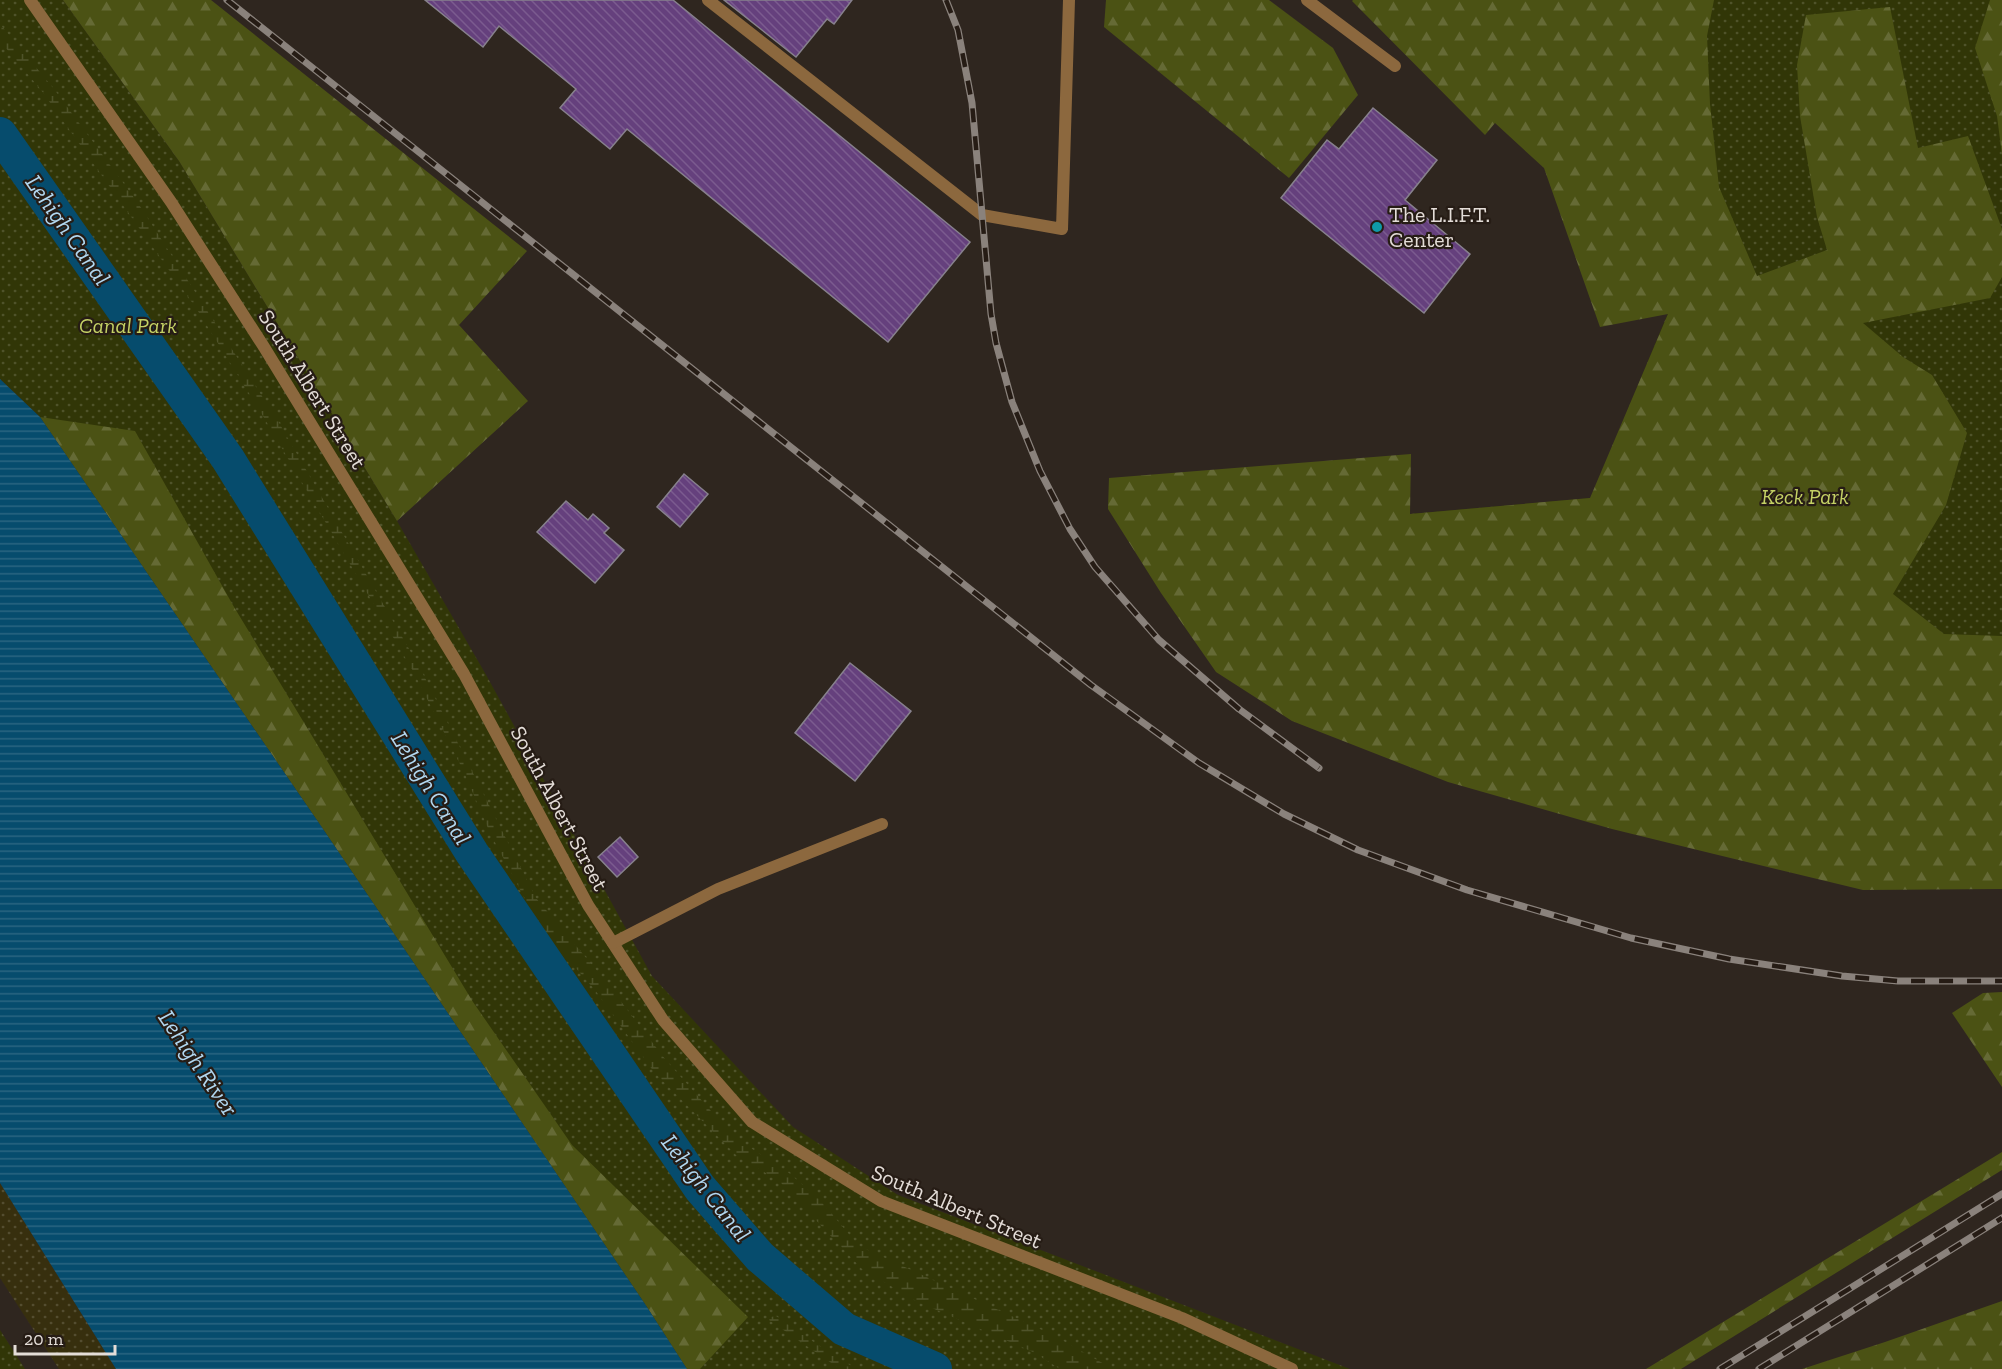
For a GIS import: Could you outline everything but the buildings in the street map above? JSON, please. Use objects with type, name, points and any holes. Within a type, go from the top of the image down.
[{"type":"street","name":"South Albert Street","points":[[30,0],[171,202],[264,347],[464,674],[588,905],[663,1020],[752,1122],[881,1201],[1182,1318],[1292,1369]]},
{"type":"street","points":[[708,0],[982,215],[1062,229],[1069,0]]},
{"type":"street","points":[[1307,0],[1395,66]]},
{"type":"street","points":[[613,943],[718,889],[882,824]]},
{"type":"green space","name":"Canal Park","points":[[0,0],[63,0],[179,161],[397,521],[485,673],[652,976],[793,1127],[898,1195],[1350,1369],[687,1369],[321,826],[40,417],[0,379]]},
{"type":"green space","points":[[63,0],[211,0],[527,251],[459,325],[528,401],[397,521],[179,161]]},
{"type":"green space","points":[[1106,0],[1269,0],[1333,48],[1358,95],[1289,178],[1104,27]]},
{"type":"green space","points":[[1353,0],[1714,0],[1707,36],[1710,104],[1719,187],[1757,276],[1827,250],[1817,217],[1800,116],[1797,65],[1806,15],[1890,7],[1918,148],[1968,136],[2002,229],[2002,277],[1990,298],[1863,323],[1903,357],[1932,375],[1967,433],[1946,505],[1893,594],[1944,634],[2002,636],[2002,889],[1863,890],[1612,829],[1448,782],[1292,721],[1216,672],[1161,593],[1108,509],[1109,478],[1411,454],[1410,514],[1590,498],[1668,314],[1600,327],[1544,168],[1495,123],[1485,135]]},
{"type":"green space","name":"Keck Park","points":[[1501,0],[2002,0],[2002,666],[1410,514],[1591,498],[1668,313]]},
{"type":"green space","points":[[1990,0],[2002,0],[2002,155],[1997,116],[1975,48]]},
{"type":"green space","points":[[0,24],[54,89],[138,203],[278,421],[420,668],[536,898],[603,978],[665,1059],[734,1137],[789,1173],[819,1199],[859,1246],[1053,1335],[1113,1369],[1060,1369],[1033,1352],[916,1301],[862,1269],[779,1181],[736,1155],[654,1072],[595,990],[540,927],[490,833],[464,772],[413,671],[260,411],[196,308],[41,90],[0,41]]},
{"type":"green space","points":[[40,417],[135,431],[234,607],[473,1002],[572,1145],[748,1317],[700,1369],[687,1369],[321,826]]},
{"type":"green space","points":[[2002,992],[2002,1087],[1952,1013],[1983,993]]},
{"type":"green space","points":[[2002,1152],[2002,1170],[1681,1369],[1646,1369]]},
{"type":"green space","points":[[2002,1301],[2002,1369],[1802,1369],[1885,1342]]},
{"type":"green space","points":[[776,1316],[857,1369],[840,1369],[769,1320]]},
{"type":"green space","points":[[0,1330],[25,1369],[0,1369]]},
{"type":"sand","points":[[0,1183],[116,1369],[59,1369],[0,1278]]},
{"type":"water","name":"Lehigh River","points":[[0,379],[40,417],[321,826],[687,1369],[116,1369],[0,1183]]},
{"type":"waterway","name":"Lehigh Canal","points":[[0,134],[228,459],[472,853],[700,1188],[760,1257],[844,1329],[935,1369]]},
{"type":"railway","points":[[227,0],[1091,685],[1199,763],[1284,814],[1358,850],[1467,890],[1631,938],[1729,959],[1842,976],[1898,981],[2002,981]]},
{"type":"railway","points":[[946,0],[958,30],[972,103],[991,314],[996,343],[1012,402],[1040,471],[1070,529],[1095,567],[1159,640],[1239,709],[1319,768]]},
{"type":"railway","points":[[1720,1369],[2002,1194]]},
{"type":"railway","points":[[1759,1369],[2002,1218]]},
{"type":"place","name":"The L.I.F.T. Center","points":[[1377,227]]}]
